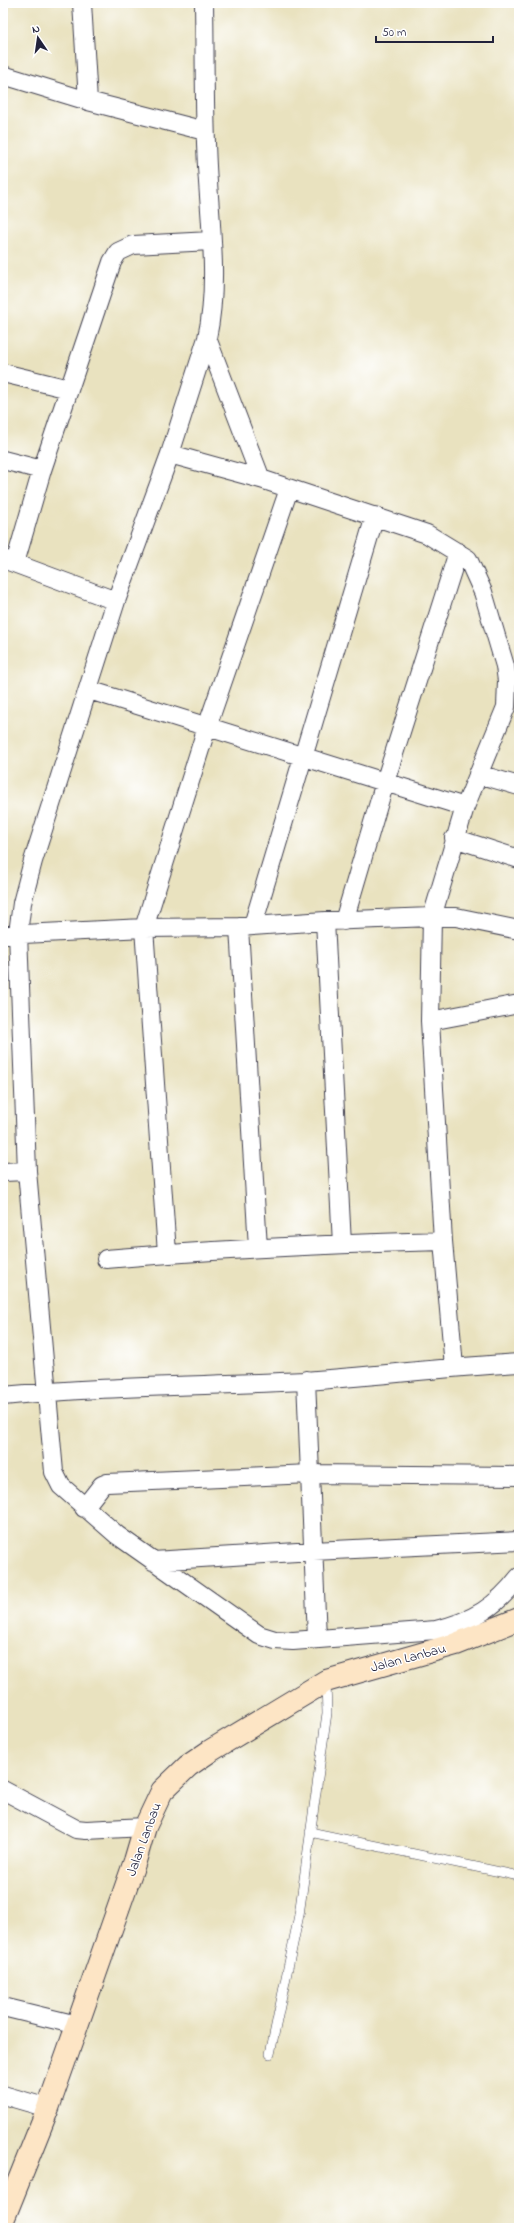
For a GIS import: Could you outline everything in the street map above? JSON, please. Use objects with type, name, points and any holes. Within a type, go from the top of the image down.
[{"type":"street","points":[[82,3],[88,101]]},
{"type":"street","points":[[204,3],[205,131],[213,299],[207,338],[170,454],[116,601],[89,690],[33,861],[22,903],[10,934],[27,1172],[54,1472],[61,1486],[84,1508],[153,1561],[259,1635],[275,1640],[293,1641],[436,1630],[458,1625],[486,1610],[507,1593],[519,1577]]},
{"type":"street","points":[[3,75],[88,101],[205,131]]},
{"type":"street","points":[[116,601],[9,561],[42,470],[112,262],[118,252],[133,245],[211,241]]},
{"type":"street","points":[[207,338],[261,479]]},
{"type":"street","points":[[3,373],[68,389]]},
{"type":"street","points":[[170,454],[261,479],[427,534],[468,559],[486,599],[505,666],[512,709],[478,774],[465,807],[454,838],[432,917],[430,1021],[443,1241],[454,1367]]},
{"type":"street","points":[[3,460],[42,470]]},
{"type":"street","points":[[166,1254],[144,928],[207,727],[289,489]]},
{"type":"street","points":[[258,1248],[246,926],[304,756],[375,516]]},
{"type":"street","points":[[344,920],[458,552]]},
{"type":"street","points":[[89,690],[465,807]]},
{"type":"street","points":[[478,774],[519,786]]},
{"type":"street","points":[[454,838],[519,859]]},
{"type":"street","points":[[10,934],[144,928],[246,926],[344,920],[432,917],[456,917],[519,930]]},
{"type":"street","points":[[325,921],[342,1244]]},
{"type":"street","points":[[430,1021],[519,1004]]},
{"type":"street","points":[[3,1172],[27,1172]]},
{"type":"street","points":[[106,1259],[258,1248],[443,1241]]},
{"type":"street","points":[[3,1396],[47,1391],[306,1380],[519,1363]]},
{"type":"street","points":[[306,1380],[317,1638]]},
{"type":"street","points":[[84,1508],[102,1485],[107,1482],[310,1474],[519,1476]]},
{"type":"street","points":[[153,1561],[313,1551],[519,1541]]},
{"type":"street","name":"Jalan Lanbau","points":[[3,2220],[48,2108],[135,1861],[145,1827],[162,1791],[188,1766],[326,1681],[367,1668],[456,1644],[518,1624]]},
{"type":"street","points":[[3,1790],[76,1829],[86,1830],[145,1827]]},
{"type":"street","points":[[3,2007],[77,2025]]},
{"type":"street","points":[[3,2095],[48,2108]]},
{"type":"lane","points":[[270,2054],[299,1915],[327,1713],[326,1681]]},
{"type":"lane","points":[[310,1832],[519,1876]]}]
